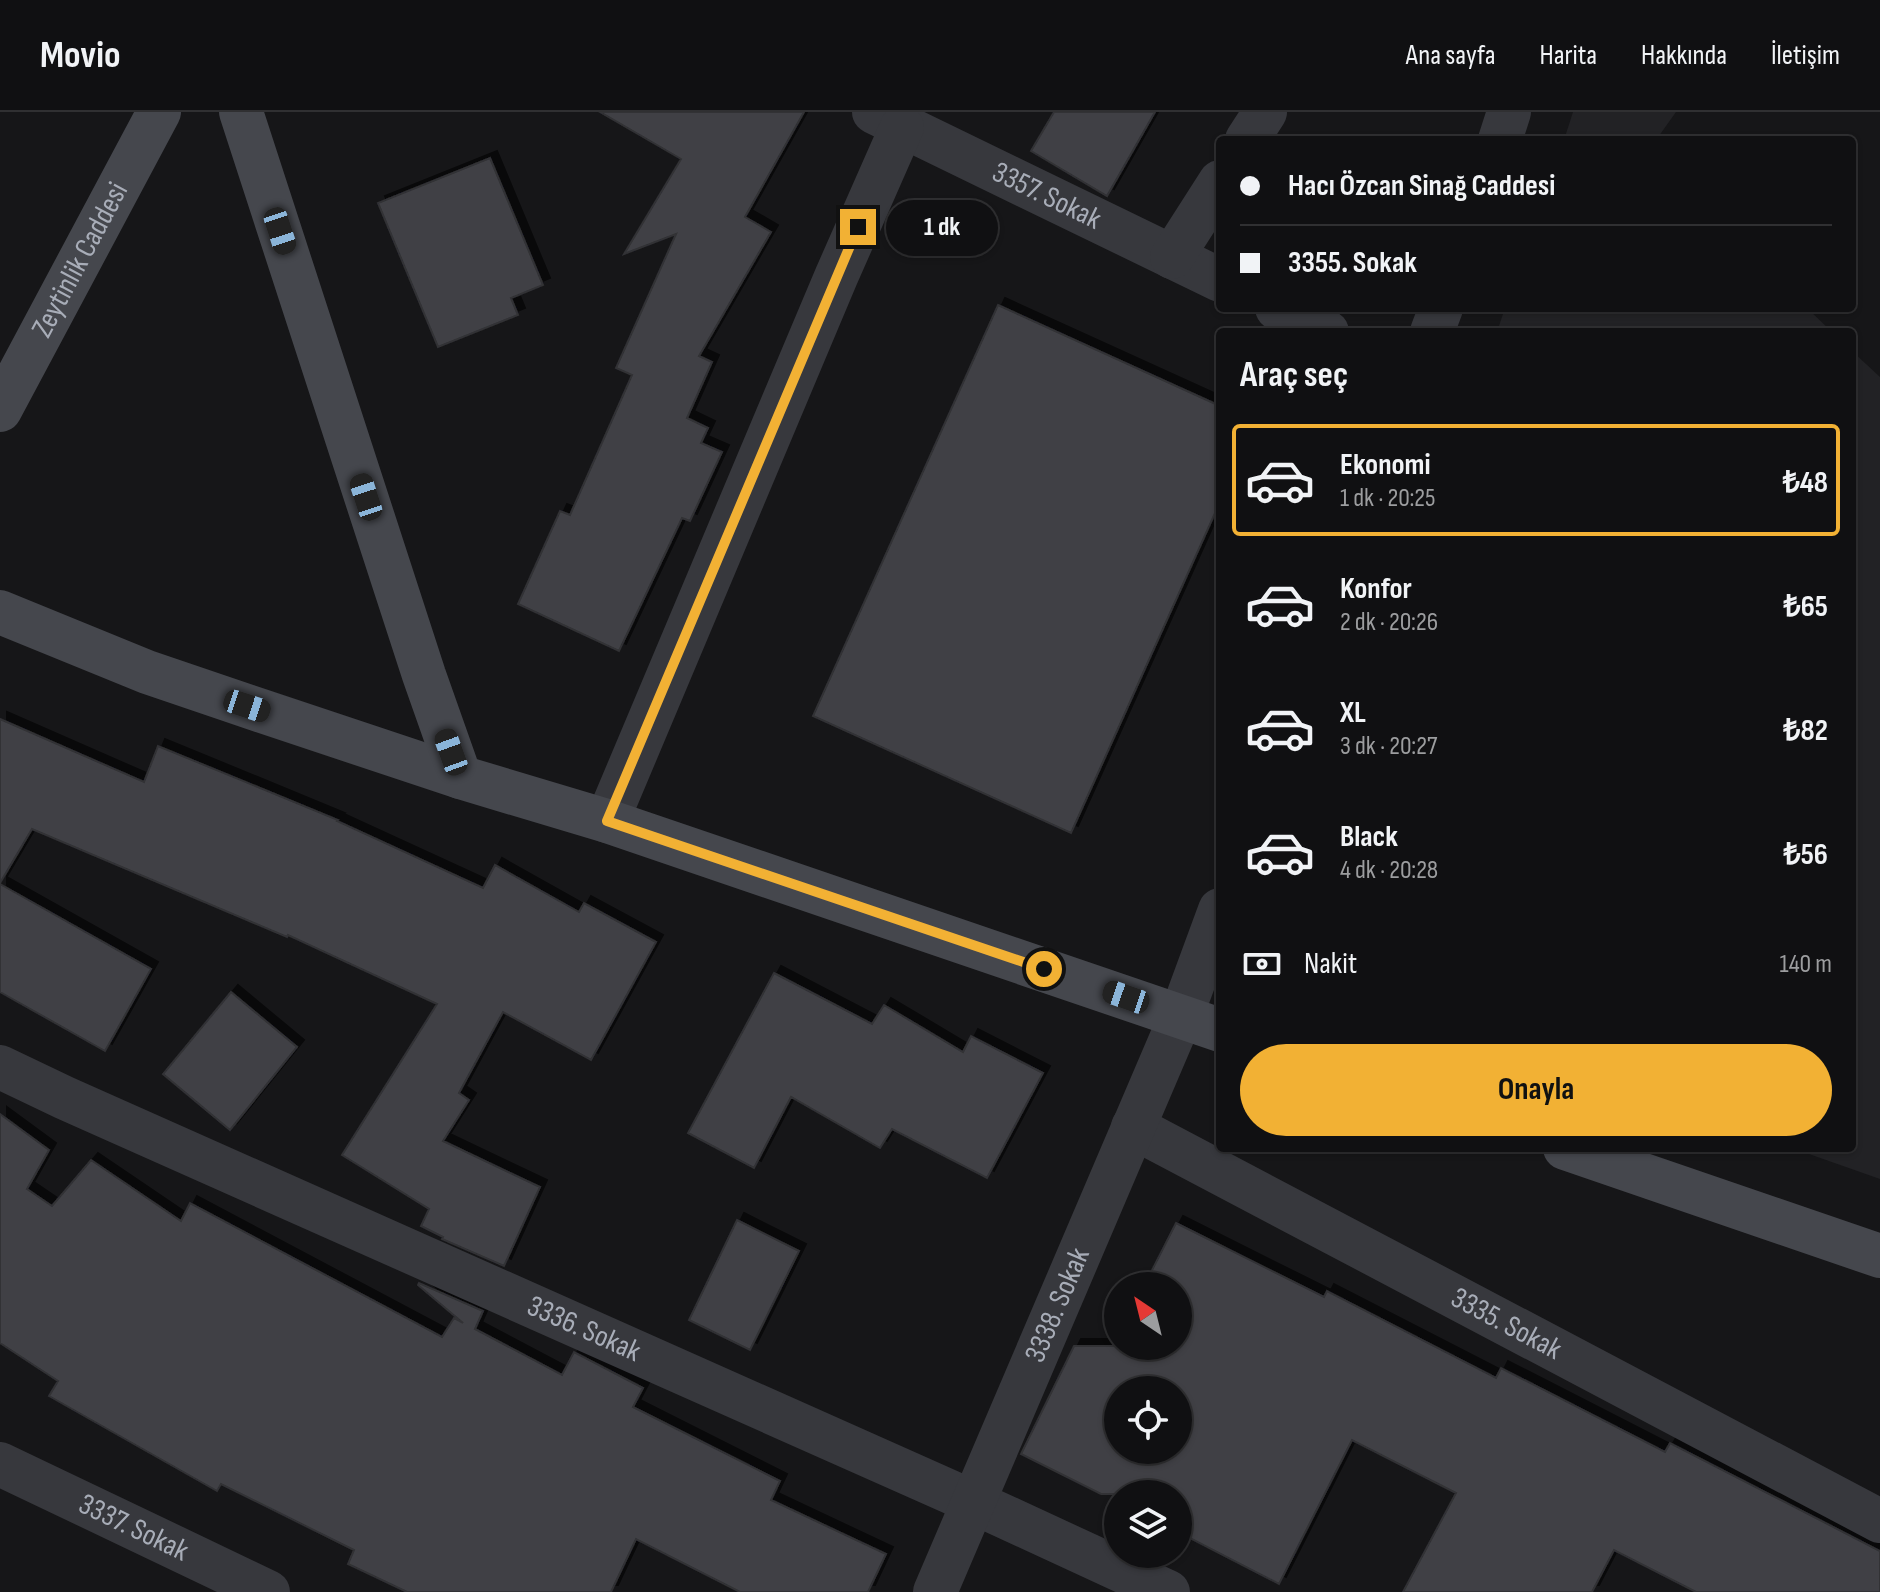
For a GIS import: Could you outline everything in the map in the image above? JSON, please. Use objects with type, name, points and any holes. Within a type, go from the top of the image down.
[{"type":"street","name":"Zeytinlik Caddesi","points":[[0,410],[159,112]]},
{"type":"street","points":[[241,112],[460,777]]},
{"type":"street","points":[[1250,136],[1265,112]]},
{"type":"street","points":[[1501,136],[1509,112]]},
{"type":"street","points":[[607,821],[836,277],[888,120]]},
{"type":"street","name":"3357. Sokak","points":[[888,120],[1216,278]]},
{"type":"street","points":[[1172,257],[1216,188]]},
{"type":"street","points":[[1285,312],[1319,328]]},
{"type":"street","points":[[0,612],[147,672],[460,777],[607,821],[1200,1023]]},
{"type":"street","name":"3338. Sokak","points":[[935,1592],[1133,1127],[1200,1023],[1216,933]]},
{"type":"street","name":"3336. Sokak","points":[[0,1067],[1168,1592]]},
{"type":"street","name":"3335. Sokak","points":[[1133,1127],[1880,1521]]},
{"type":"street","points":[[1577,1152],[1880,1256]]},
{"type":"street","name":"3337. Sokak","points":[[0,1464],[268,1592]]},
{"type":"shaded area","points":[[1573,112],[1676,112],[1659,136],[1565,136]]},
{"type":"shaded area","points":[[1504,312],[1811,312],[1828,328],[1498,328]]},
{"type":"shaded area","points":[[1856,355],[1880,377],[1880,1179],[1803,1152],[1856,1152]]},
{"type":"building","points":[[600,112],[804,112],[745,217],[771,232],[699,356],[712,362],[687,418],[708,428],[701,443],[722,452],[690,521],[682,518],[619,651],[518,604],[560,511],[570,515],[632,375],[616,368],[676,234],[624,254],[681,159]]},
{"type":"building","points":[[1054,112],[1155,112],[1107,196],[1031,151]]},
{"type":"building","points":[[490,158],[543,285],[511,298],[518,315],[438,347],[378,203]]},
{"type":"building","points":[[998,305],[1216,404],[1216,511],[1071,833],[813,716]]},
{"type":"building","points":[[0,719],[144,782],[158,746],[338,820],[483,888],[495,865],[579,912],[584,903],[656,942],[591,1060],[503,1012],[459,1093],[469,1100],[443,1141],[540,1187],[504,1266],[442,1239],[421,1226],[429,1209],[342,1155],[437,1004],[288,935],[32,829],[0,883]]},
{"type":"building","points":[[0,884],[151,969],[105,1051],[0,992]]},
{"type":"building","points":[[774,973],[872,1024],[884,1005],[963,1052],[971,1036],[1043,1073],[987,1178],[892,1129],[880,1148],[791,1097],[754,1168],[688,1133]]},
{"type":"building","points":[[231,992],[297,1047],[230,1130],[163,1074]]},
{"type":"building","points":[[0,1114],[49,1150],[27,1189],[52,1206],[91,1160],[181,1221],[190,1203],[442,1337],[454,1318],[463,1323],[419,1283],[483,1311],[475,1329],[562,1375],[574,1352],[643,1388],[633,1407],[780,1481],[771,1500],[886,1554],[868,1592],[740,1592],[636,1539],[611,1592],[407,1592],[348,1564],[354,1550],[221,1484],[217,1491],[49,1396],[58,1381],[0,1343]]},
{"type":"building","points":[[737,1220],[799,1251],[750,1350],[689,1320]]},
{"type":"building","points":[[1176,1223],[1324,1297],[1327,1291],[1496,1378],[1501,1368],[1665,1452],[1670,1443],[1880,1551],[1880,1592],[1696,1592],[1614,1550],[1592,1592],[1403,1592],[1456,1493],[1352,1440],[1279,1584],[1192,1539],[1192,1480],[1104,1480],[1104,1494],[1101,1494],[1021,1454],[1074,1346],[1104,1346],[1104,1360],[1192,1360],[1192,1272],[1151,1272]]},
{"type":"route","points":[[858,227],[607,821],[1044,969]]}]
